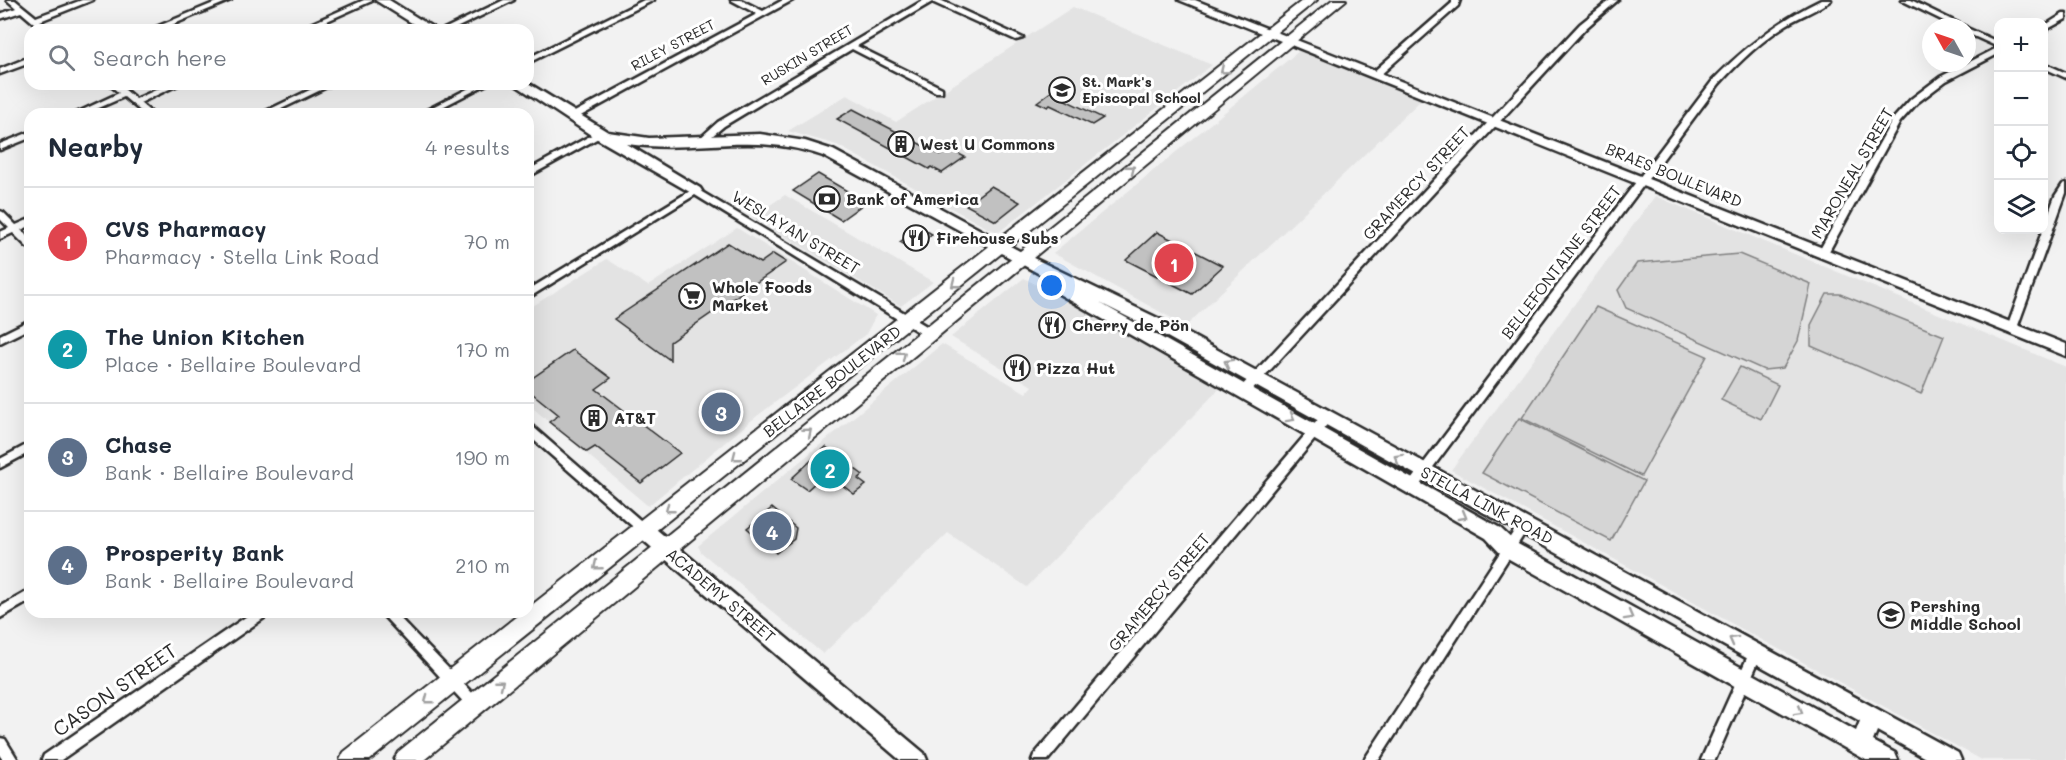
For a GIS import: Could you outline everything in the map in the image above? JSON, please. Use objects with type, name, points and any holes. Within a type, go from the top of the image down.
[{"type":"main road","points":[[381,0],[421,24]]},
{"type":"main road","name":"BRAES BOULEVARD","points":[[1185,0],[2066,350]]},
{"type":"main road","name":"BELLAIRE BOULEVARD","points":[[534,616],[1001,248],[1311,0]]},
{"type":"main road","name":"BELLAIRE BOULEVARD","points":[[406,760],[1020,258],[1340,0]]},
{"type":"main road","name":"WESLAYAN STREET","points":[[529,90],[598,134],[695,191]]},
{"type":"main road","points":[[1179,105],[1199,114]]},
{"type":"main road","name":"STELLA LINK ROAD","points":[[598,134],[624,140],[651,142],[769,137],[813,146],[848,162],[1020,258],[1166,329],[1255,378],[1321,425]]},
{"type":"main road","points":[[645,161],[644,153],[651,142]]},
{"type":"main road","points":[[1081,184],[1100,194]]},
{"type":"main road","name":"STELLA LINK ROAD","points":[[1020,258],[1045,279],[1243,392],[1321,425],[1418,479],[1524,525],[1872,717],[1917,752],[1950,760]]},
{"type":"main road","points":[[1153,341],[1166,329]]},
{"type":"main road","name":"STELLA LINK ROAD","points":[[1418,479],[1493,533],[1509,549],[1887,760]]},
{"type":"main road","name":"ACADEMY STREET","points":[[643,529],[916,760]]},
{"type":"main road","name":"BELLAIRE BOULEVARD","points":[[352,760],[531,618]]},
{"type":"main road","points":[[1861,745],[1872,717]]},
{"type":"street","points":[[10,0],[40,24]]},
{"type":"street","points":[[35,20],[89,0]]},
{"type":"street","points":[[168,24],[227,0]]},
{"type":"street","points":[[315,24],[370,0]]},
{"type":"street","points":[[459,24],[510,0]]},
{"type":"street","points":[[534,58],[650,0]]},
{"type":"street","points":[[735,0],[763,14]]},
{"type":"street","name":"RILEY STREET","points":[[572,117],[789,0]]},
{"type":"street","name":"RUSKIN STREET","points":[[703,139],[721,124],[929,0]]},
{"type":"street","points":[[934,0],[1019,38]]},
{"type":"street","points":[[1375,75],[1455,4],[1456,0]]},
{"type":"street","name":"GRAMERCY STREET","points":[[1243,392],[1583,26],[1614,0]]},
{"type":"street","name":"BELLEFONTAINE STREET","points":[[1418,479],[1716,81],[1740,55],[1783,22],[1827,0]]},
{"type":"street","points":[[1905,0],[1943,18]]},
{"type":"street","points":[[0,17],[21,9]]},
{"type":"street","points":[[2048,26],[2066,16]]},
{"type":"street","points":[[1976,34],[1994,43]]},
{"type":"street","points":[[851,46],[939,90]]},
{"type":"street","name":"MARONEAL STREET","points":[[1822,254],[1896,121],[1914,101],[1943,79],[1994,53]]},
{"type":"street","points":[[0,72],[24,62]]},
{"type":"street","points":[[2048,67],[2066,76]]},
{"type":"street","points":[[120,90],[142,108]]},
{"type":"street","points":[[135,102],[162,90]]},
{"type":"street","points":[[277,108],[316,90]]},
{"type":"street","points":[[435,108],[471,90]]},
{"type":"street","points":[[92,108],[125,94]]},
{"type":"street","points":[[534,171],[598,134]]},
{"type":"street","points":[[0,147],[24,137]]},
{"type":"street","points":[[2012,328],[2059,196],[2066,186]]},
{"type":"street","points":[[534,291],[695,191]]},
{"type":"street","name":"WESLAYAN STREET","points":[[695,191],[929,333]]},
{"type":"street","points":[[0,214],[24,239]]},
{"type":"street","points":[[0,236],[24,225]]},
{"type":"street","points":[[0,339],[24,327]]},
{"type":"street","name":"GRAMERCY STREET","points":[[1039,760],[1321,425]]},
{"type":"street","name":"ACADEMY STREET","points":[[534,435],[643,529]]},
{"type":"street","points":[[0,464],[24,450]]},
{"type":"street","points":[[1371,760],[1524,525]]},
{"type":"street","points":[[0,613],[24,599]]},
{"type":"street","name":"CASON STREET","points":[[49,760],[254,618]]},
{"type":"street","points":[[392,618],[474,704]]},
{"type":"street","points":[[1708,760],[1756,653]]},
{"type":"street","points":[[0,744],[11,760]]},
{"type":"shaded area","name":"St. Mark's Episcopal School","points":[[1073,7],[1212,65],[999,232],[989,229],[837,145],[788,131],[847,95],[896,122]]},
{"type":"shaded area","points":[[1299,51],[1422,99],[1186,326],[1053,253]]},
{"type":"shaded area","points":[[785,195],[933,282],[901,306],[752,217]]},
{"type":"shaded area","name":"Pershing Middle School","points":[[1655,196],[2066,367],[2066,760],[1982,760],[1451,470]]},
{"type":"shaded area","points":[[737,228],[876,315],[866,334],[757,416],[648,506],[534,409],[534,305],[607,259],[648,286]]},
{"type":"shaded area","points":[[1739,254],[1811,284],[1798,341],[1783,368],[1764,370],[1626,308],[1618,290],[1637,263]]},
{"type":"shaded area","points":[[1024,278],[1221,387],[1027,587],[948,533],[823,654],[701,552],[698,546],[942,344],[1026,393],[1032,386],[951,337]]},
{"type":"shaded area","points":[[1827,294],[1840,294],[1944,336],[1921,394],[1811,346],[1811,325]]},
{"type":"shaded area","points":[[1596,307],[1707,356],[1641,476],[1522,418]]},
{"type":"shaded area","points":[[1740,367],[1778,385],[1761,419],[1721,400]]},
{"type":"shaded area","points":[[1519,418],[1644,481],[1611,541],[1482,473]]},
{"type":"building","points":[[1052,91],[1068,98],[1065,100],[1103,118],[1092,125],[1050,105],[1048,107],[1037,102]]},
{"type":"building","name":"West U Commons","points":[[853,109],[941,155],[949,149],[965,157],[942,173],[931,167],[929,169],[837,119]]},
{"type":"building","name":"Bank of America","points":[[818,174],[866,202],[841,220],[793,191]]},
{"type":"building","points":[[991,186],[1020,202],[996,221],[966,205]]},
{"type":"building","name":"Firehouse Subs","points":[[920,227],[932,234],[912,249],[900,242]]},
{"type":"building","points":[[1157,232],[1223,266],[1192,294],[1126,260]]},
{"type":"building","name":"Whole Foods Market","points":[[728,243],[760,263],[773,254],[786,262],[670,342],[670,360],[614,319]]},
{"type":"building","name":"AT&T","points":[[573,350],[611,378],[596,389],[680,453],[641,483],[595,447],[587,452],[549,422],[559,415],[534,395],[534,377]]},
{"type":"building","points":[[826,447],[863,475],[858,479],[866,485],[854,494],[826,473],[807,490],[791,479]]},
{"type":"building","points":[[772,508],[796,528],[794,539],[776,553],[747,528]]},
{"type":"place","name":"St. Mark's Episcopal School","points":[[1062,90]]},
{"type":"place","name":"West U Commons","points":[[901,144]]},
{"type":"place","name":"Bank of America","points":[[827,199]]},
{"type":"place","name":"Firehouse Subs","points":[[916,238]]},
{"type":"place","name":"CVS Pharmacy","points":[[1174,263]]},
{"type":"place","name":"Whole Foods Market","points":[[692,296]]},
{"type":"place","name":"Cherry de Pön","points":[[1052,325]]},
{"type":"place","name":"Pizza Hut","points":[[1017,368]]},
{"type":"place","name":"Chase","points":[[721,412]]},
{"type":"place","name":"AT&T","points":[[594,418]]},
{"type":"place","name":"The Union Kitchen","points":[[830,469]]},
{"type":"place","name":"Prosperity Bank","points":[[772,531]]},
{"type":"place","name":"Pershing Middle School","points":[[1891,615]]}]
